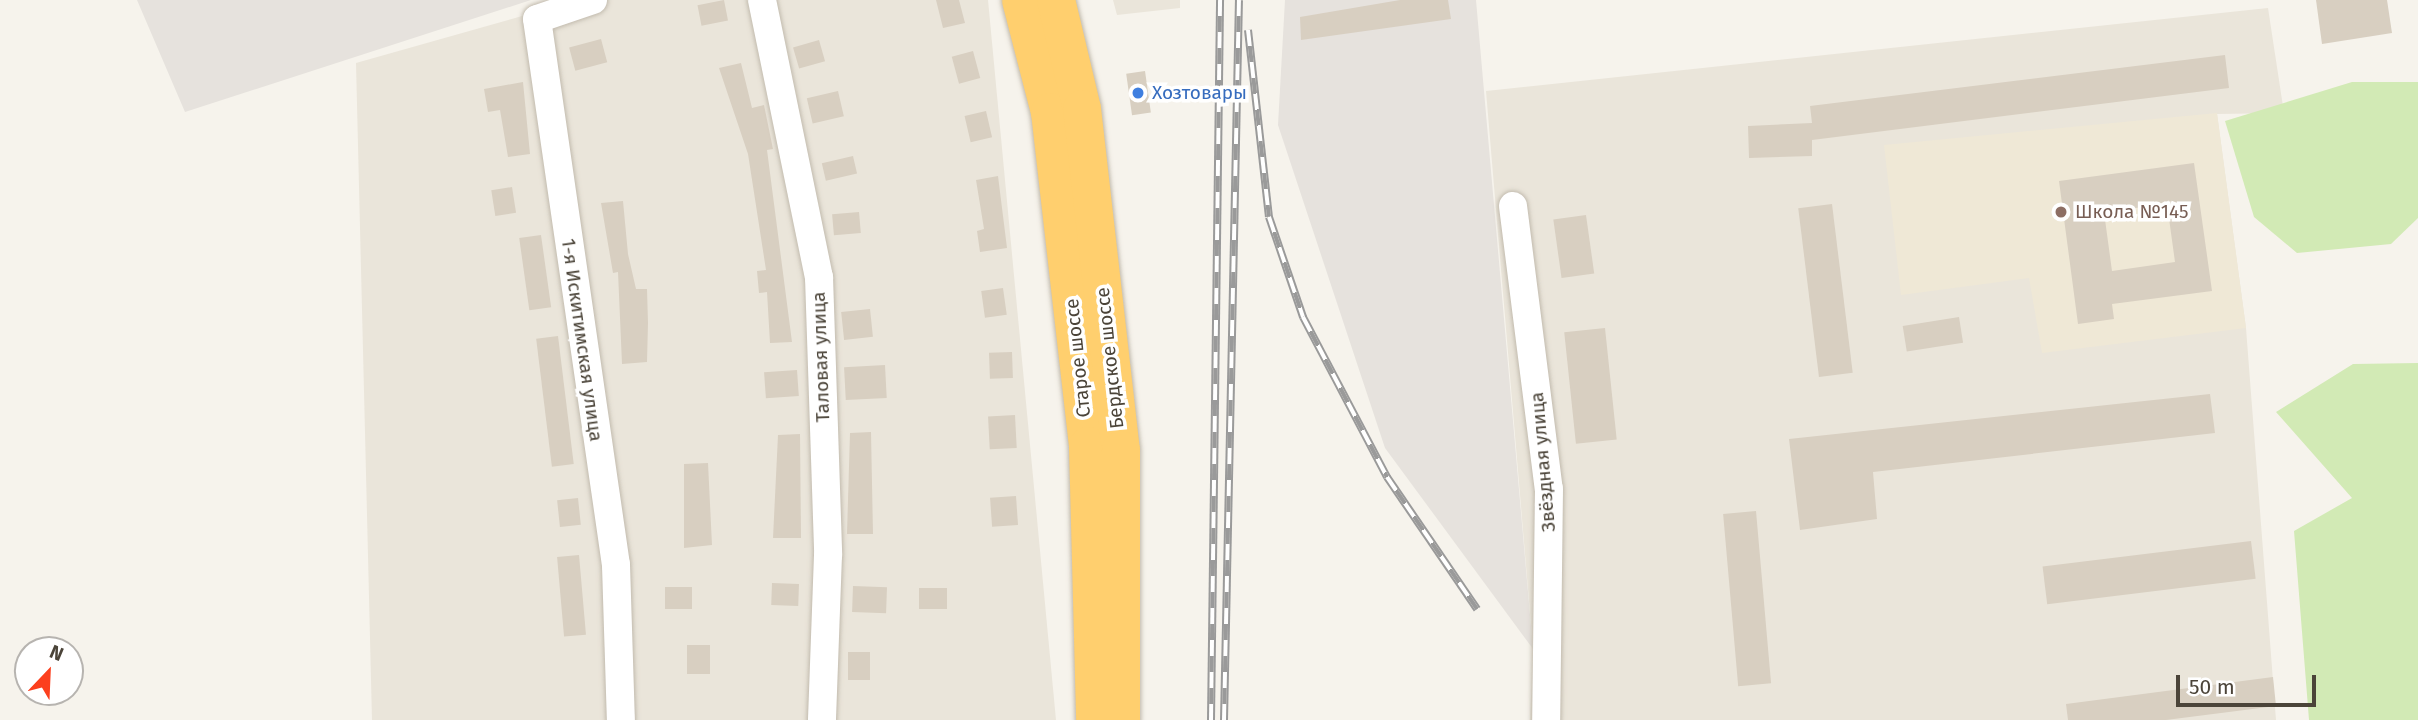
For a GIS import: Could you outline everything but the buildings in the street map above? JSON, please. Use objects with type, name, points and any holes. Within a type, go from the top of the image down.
[{"type":"highway","name":"Старое шоссе","points":[[1021,0],[1050,112],[1088,446],[1095,720]]},
{"type":"highway","name":"Бердское шоссе","points":[[1056,0],[1082,109],[1121,450],[1121,720]]},
{"type":"street","name":"1-я Искитимская улица","points":[[593,0],[537,19],[616,565],[621,720]]},
{"type":"street","name":"Таловая улица","points":[[762,0],[819,277],[828,555],[822,720]]},
{"type":"street","name":"Звёздная улица","points":[[1513,206],[1549,489],[1546,720]]},
{"type":"shaded area","points":[[137,0],[531,0],[185,112]]},
{"type":"shaded area","points":[[579,0],[988,0],[1056,720],[372,720],[356,63]]},
{"type":"shaded area","points":[[1113,0],[1180,0],[1180,8],[1117,15]]},
{"type":"shaded area","points":[[1285,0],[1476,0],[1533,649],[1385,448],[1278,125]]},
{"type":"shaded area","points":[[2268,8],[2284,113],[2217,114],[2246,328],[2276,720],[1530,720],[1533,649],[1486,91]]},
{"type":"shaded area","name":"Школа №145","points":[[2217,113],[2246,328],[2042,353],[2029,278],[1901,295],[1884,145]]},
{"type":"green space","points":[[2352,82],[2418,82],[2418,218],[2391,244],[2297,253],[2254,217],[2225,121]]},
{"type":"green space","points":[[2418,363],[2418,720],[2309,720],[2294,531],[2352,498],[2276,412],[2353,364]]},
{"type":"railway","points":[[1211,720],[1220,0]]},
{"type":"railway","points":[[1224,720],[1239,0]]},
{"type":"railway","points":[[1248,30],[1269,217],[1303,317],[1387,477],[1477,609]]},
{"type":"place","name":"Хозтовары","points":[[1138,93]]},
{"type":"place","name":"Школа №145","points":[[2061,212]]}]
